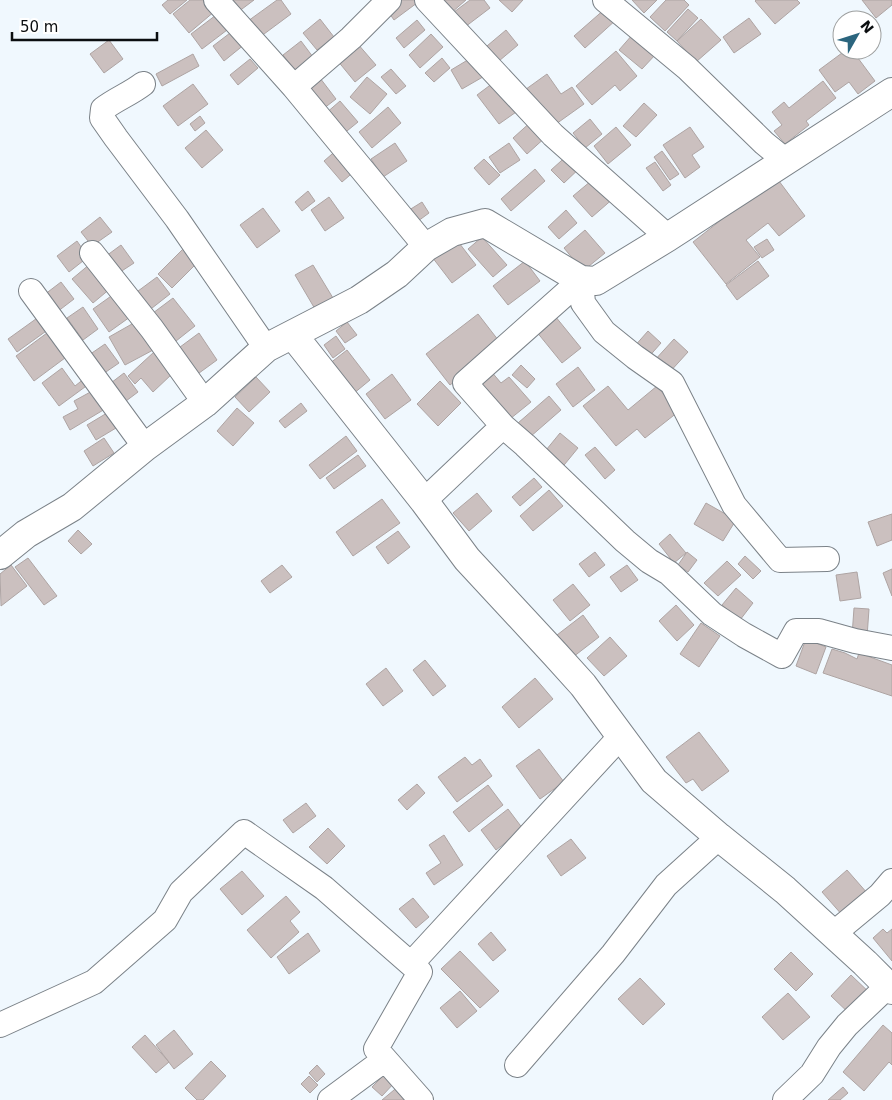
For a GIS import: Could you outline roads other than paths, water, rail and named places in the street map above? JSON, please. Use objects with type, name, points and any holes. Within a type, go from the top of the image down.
[{"type":"street","points":[[216,0],[294,87],[426,247]]},
{"type":"street","points":[[294,87],[351,38],[389,0]]},
{"type":"street","points":[[427,0],[553,135],[668,237]]},
{"type":"street","points":[[606,0],[687,68],[764,143],[785,160]]},
{"type":"street","points":[[143,84],[132,93],[113,101],[103,109],[102,118],[209,264],[266,348]]},
{"type":"street","points":[[0,555],[26,534],[72,507],[145,447],[204,403],[266,348],[359,300],[397,274],[426,247],[452,232],[486,223],[581,280],[596,281],[668,237],[892,92]]},
{"type":"street","points":[[92,253],[152,329],[204,403]]},
{"type":"street","points":[[581,280],[465,383],[503,426],[525,444],[625,541],[649,561],[669,573],[712,614],[744,635],[782,656],[796,631],[819,631],[855,641],[892,648]]},
{"type":"street","points":[[581,280],[583,302],[604,332],[672,383],[734,505],[780,560],[827,560]]},
{"type":"street","points":[[30,291],[145,447]]},
{"type":"street","points":[[293,335],[424,501],[466,559],[583,685],[654,782],[785,890],[890,988],[847,1025],[829,1047],[812,1074],[785,1100]]},
{"type":"street","points":[[424,501],[503,426]]},
{"type":"street","points":[[411,964],[621,736]]},
{"type":"street","points":[[0,1024],[94,982],[165,920],[181,892],[244,832],[324,888],[420,972],[376,1049],[421,1100]]},
{"type":"street","points":[[517,1065],[612,954],[666,885],[719,837]]},
{"type":"street","points":[[833,934],[880,895],[892,881]]},
{"type":"street","points":[[330,1100],[384,1060]]}]
